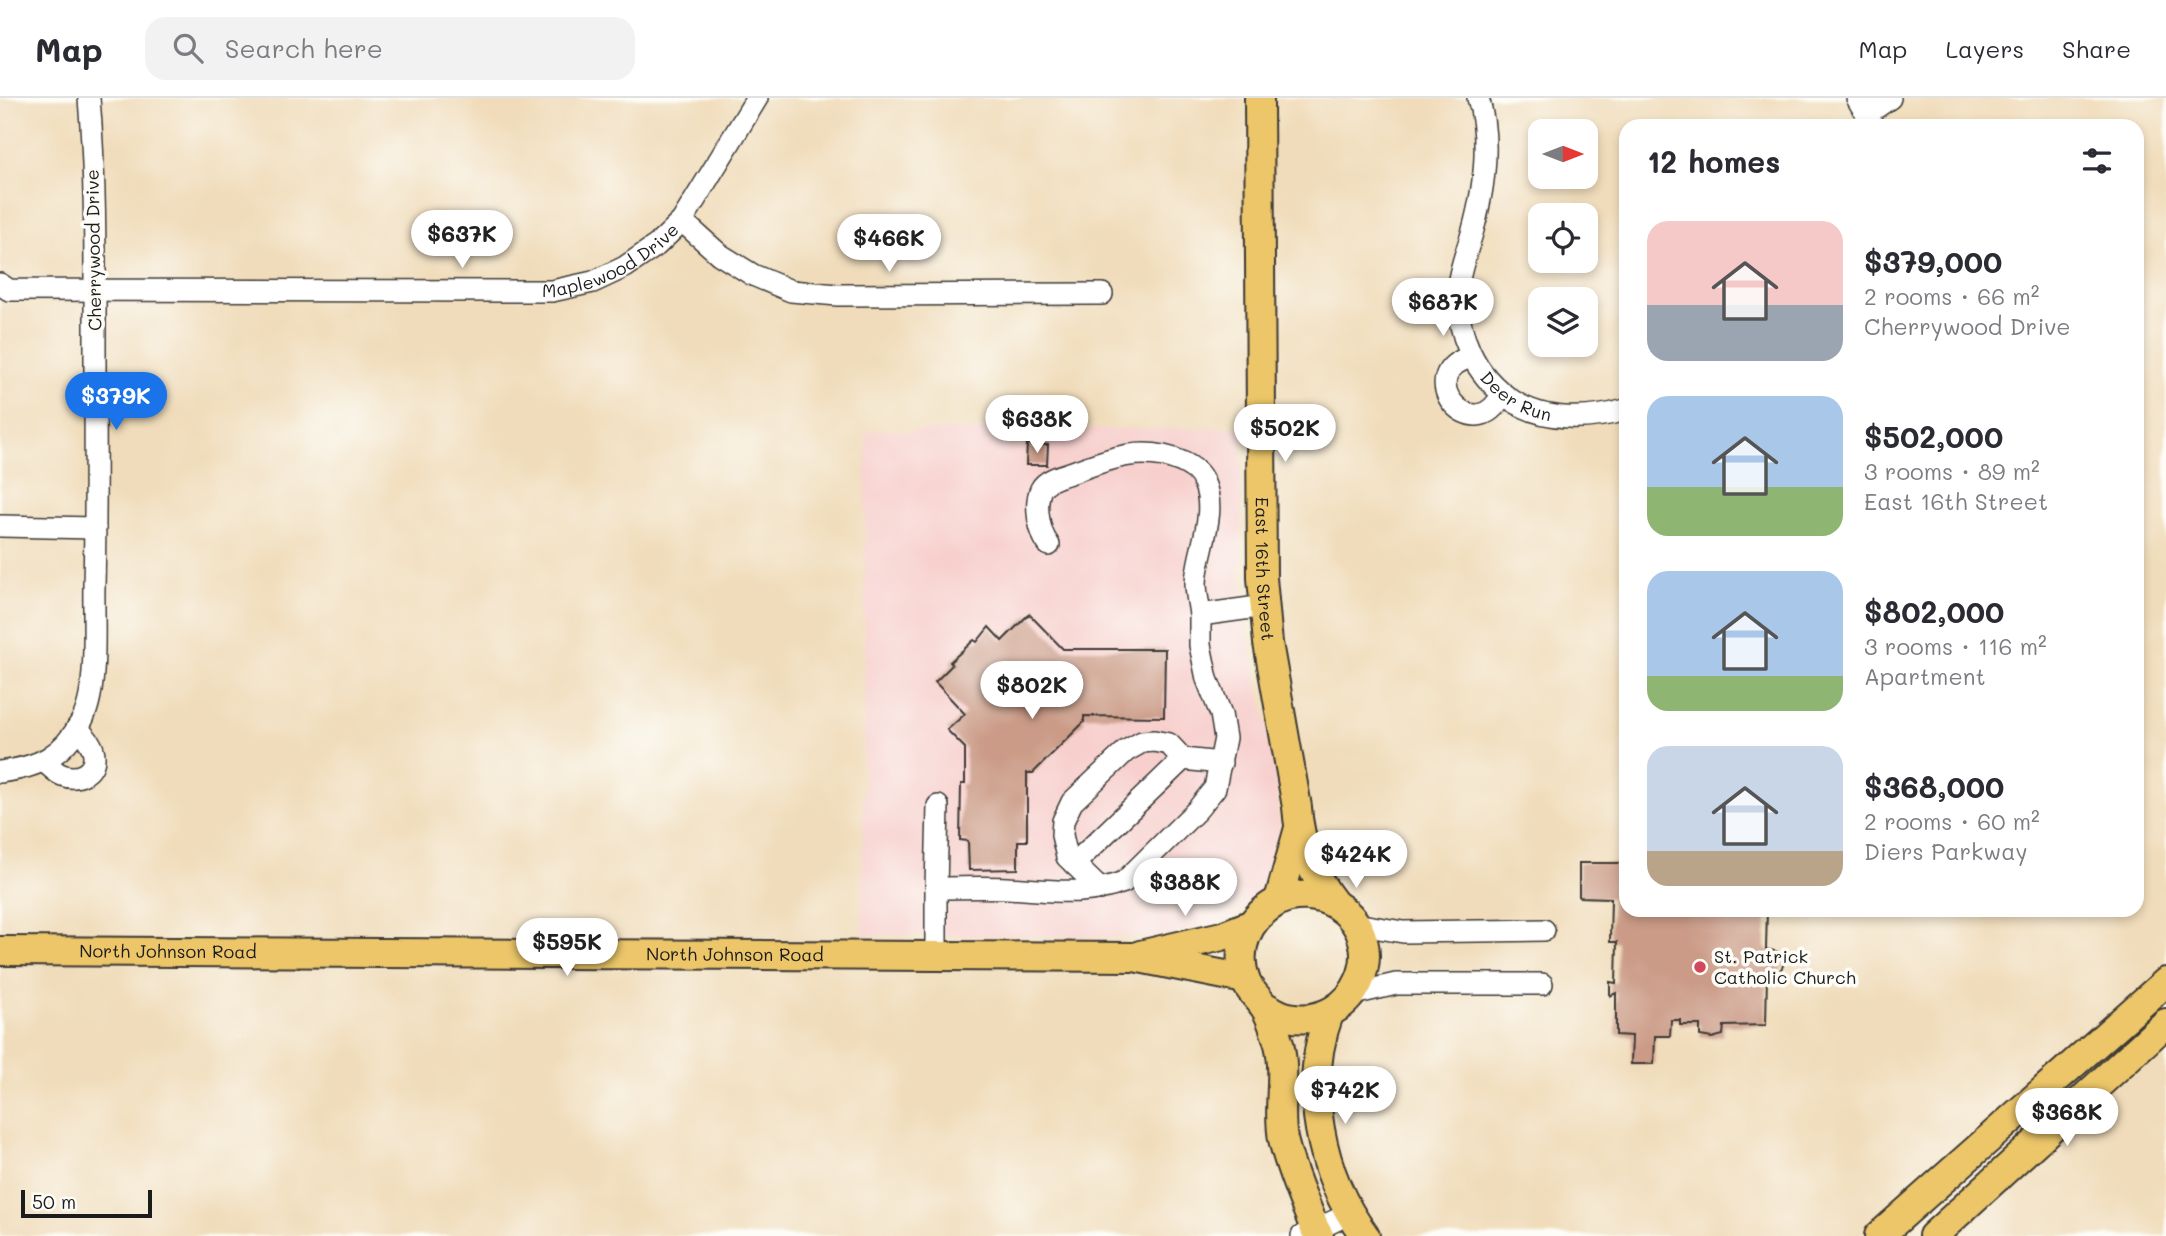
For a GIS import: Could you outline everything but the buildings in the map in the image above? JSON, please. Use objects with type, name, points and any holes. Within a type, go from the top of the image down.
[{"type":"main road","name":"East 16th Street","points":[[1259,98],[1261,503],[1268,643],[1299,828],[1321,886],[1334,904]]},
{"type":"main road","name":"East 16th Street","points":[[1279,900],[1299,828]]},
{"type":"main road","points":[[1264,1006],[1285,1017],[1306,1020],[1329,1014],[1353,993],[1361,980],[1365,965],[1363,940],[1355,923],[1334,904],[1310,896],[1279,900],[1261,912],[1250,925],[1241,952],[1245,979],[1264,1006],[1279,1046],[1283,1072],[1280,1110],[1283,1139],[1312,1234]]},
{"type":"main road","name":"North Johnson Road","points":[[1134,957],[1222,936],[1250,925]]},
{"type":"main road","name":"North Johnson Road","points":[[0,951],[1134,957],[1245,979]]},
{"type":"main road","points":[[1879,1236],[2166,982]]},
{"type":"main road","points":[[1329,1014],[1321,1036],[1317,1066],[1317,1100],[1322,1142],[1357,1225]]},
{"type":"main road","points":[[1933,1236],[2166,1023]]},
{"type":"street","name":"Cherrywood Drive","points":[[45,762],[64,747],[82,721],[91,694],[95,528],[95,292],[89,98]]},
{"type":"street","name":"Deer Run","points":[[1478,98],[1482,112],[1484,160],[1479,208],[1458,285],[1460,322],[1472,357],[1483,376],[1502,394],[1523,407],[1563,418],[1602,417],[1619,412]]},
{"type":"street","points":[[1866,112],[1890,98]]},
{"type":"street","name":"Maplewood Drive","points":[[0,284],[9,290],[95,292],[552,291],[593,282],[625,267],[657,245],[682,221],[754,99]]},
{"type":"street","points":[[682,221],[719,254],[753,275],[791,291],[838,295],[1102,294]]},
{"type":"street","points":[[1472,357],[1454,364],[1445,381],[1449,400],[1455,408],[1472,415],[1482,414],[1491,410],[1502,394]]},
{"type":"street","points":[[936,888],[1082,892],[1125,882],[1197,810],[1215,788],[1225,738],[1221,714],[1207,679],[1200,645],[1196,584],[1209,499],[1198,472],[1187,464],[1155,453],[1133,453],[1092,464],[1047,482],[1041,490],[1039,513],[1042,537],[1049,545]]},
{"type":"street","points":[[0,526],[95,528]]},
{"type":"street","points":[[1200,615],[1265,606]]},
{"type":"street","points":[[0,772],[45,762],[60,775],[73,778],[83,775],[93,765],[94,754],[90,742],[77,728]]},
{"type":"street","points":[[1100,889],[1067,857],[1062,835],[1066,811],[1072,802],[1126,751],[1142,742],[1169,744],[1183,759],[1221,764]]},
{"type":"street","points":[[1074,864],[1183,759]]},
{"type":"street","points":[[936,955],[938,806]]},
{"type":"street","points":[[1355,923],[1403,932],[1545,930]]},
{"type":"street","points":[[1353,993],[1396,984],[1542,984]]},
{"type":"street","points":[[1312,1234],[1357,1225]]},
{"type":"shaded area","points":[[1242,428],[1241,580],[1247,635],[1275,774],[1281,847],[1266,884],[1250,904],[1226,921],[1167,937],[862,935],[866,431]]},
{"type":"place","name":"St. Patrick Catholic Church","points":[[1700,967]]}]
